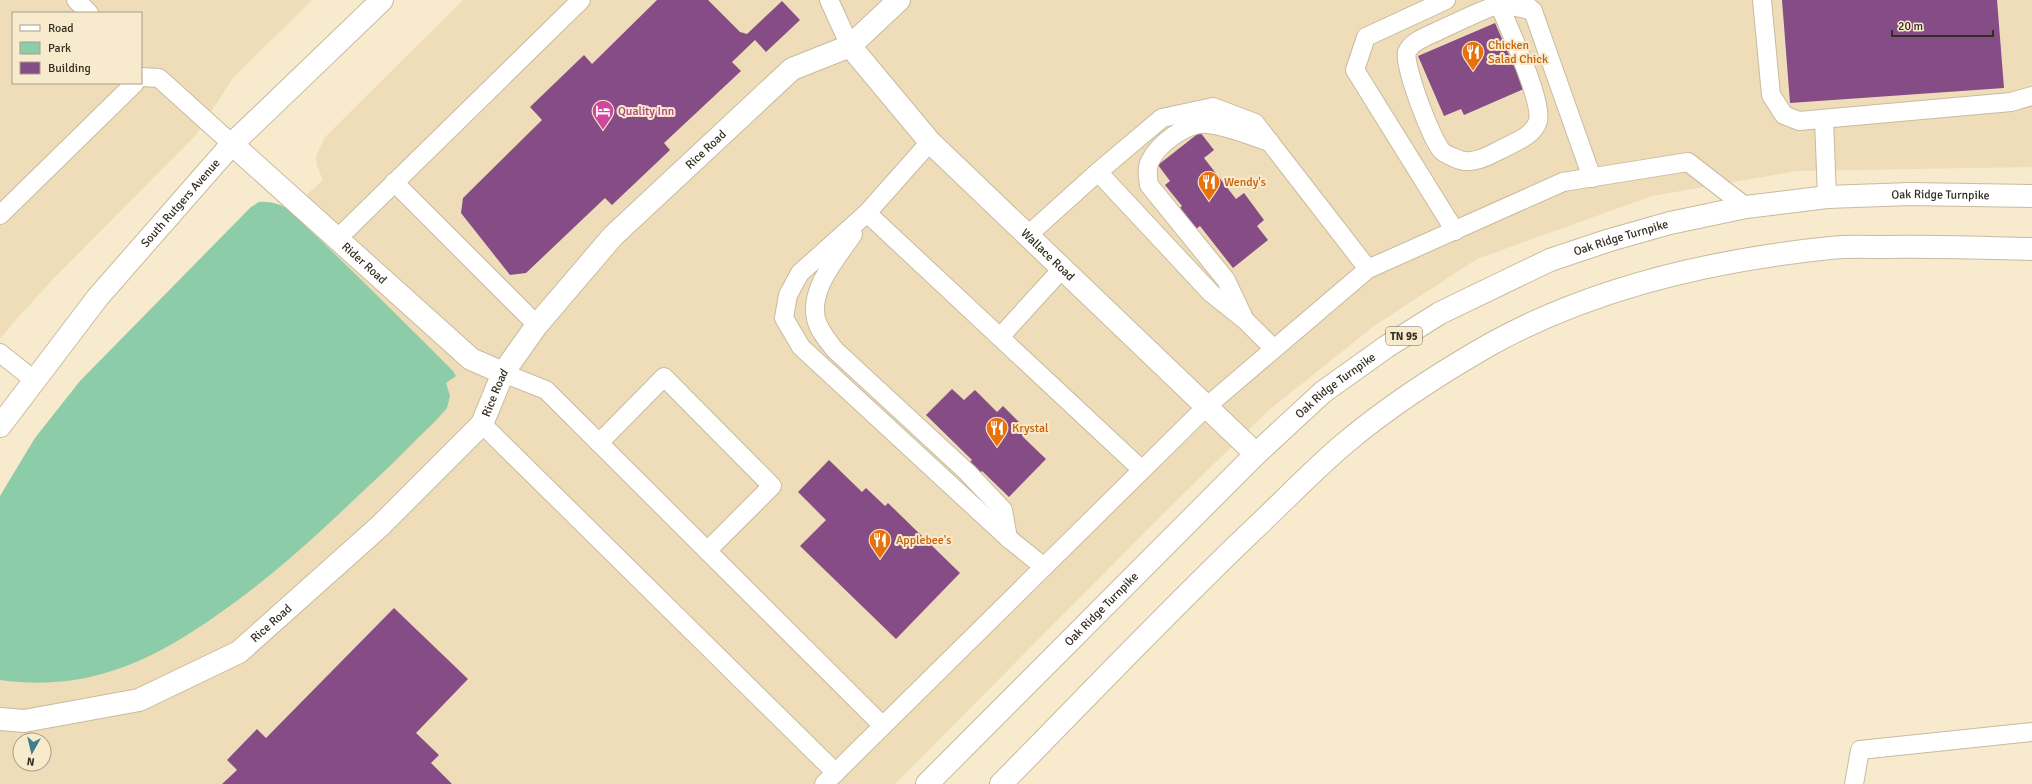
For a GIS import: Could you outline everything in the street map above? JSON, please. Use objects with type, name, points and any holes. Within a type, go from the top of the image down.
[{"type":"main road","name":"South Rutgers Avenue","points":[[0,426],[98,297],[232,144],[382,0]]},
{"type":"main road","name":"Rice Road","points":[[0,719],[24,720],[139,700],[239,652],[380,526],[482,424],[503,373],[537,325],[613,236],[792,69],[850,46],[899,0]]},
{"type":"main road","name":"Wallace Road","points":[[850,46],[930,142],[1256,454]]},
{"type":"main road","name":"Rider Road","points":[[232,144],[471,359],[503,373]]},
{"type":"main road","name":"Oak Ridge Turnpike","points":[[927,784],[1256,454],[1323,392],[1386,347],[1440,313],[1550,260],[1610,240],[1670,223],[1746,207],[1827,197],[1910,194],[2032,196]]},
{"type":"main road","points":[[1001,784],[1209,572],[1344,444],[1405,398],[1442,373],[1493,343],[1551,316],[1604,295],[1665,277],[1727,263],[1835,248],[1918,246],[2032,249]]},
{"type":"lane","points":[[76,0],[88,12]]},
{"type":"lane","points":[[337,239],[580,0]]},
{"type":"lane","points":[[829,0],[850,46]]},
{"type":"lane","points":[[1446,0],[1366,38],[1355,70],[1455,231]]},
{"type":"lane","points":[[1762,0],[1770,95],[1784,115],[1799,122],[2011,102],[2032,96]]},
{"type":"lane","points":[[1775,0],[1784,115]]},
{"type":"lane","points":[[1498,2],[1536,98],[1539,114],[1538,122],[1532,131],[1523,138],[1475,160],[1462,161],[1442,151],[1433,137],[1408,72],[1407,52],[1413,44],[1498,2],[1527,5],[1592,178]]},
{"type":"lane","points":[[142,77],[159,78],[232,144]]},
{"type":"lane","points":[[0,215],[134,84]]},
{"type":"lane","points":[[1028,235],[1098,172],[1162,118],[1214,107],[1255,123],[1368,269]]},
{"type":"lane","points":[[1824,119],[1827,197]]},
{"type":"lane","points":[[1246,321],[1226,280],[1150,185],[1147,173],[1149,162],[1157,150],[1171,138],[1190,128],[1207,124],[1228,128],[1270,142]]},
{"type":"lane","points":[[930,142],[867,213],[800,273],[788,295],[784,318],[801,347],[1008,538],[1044,567]]},
{"type":"lane","points":[[482,424],[830,778],[1206,407],[1368,269],[1563,182],[1688,162],[1746,207]]},
{"type":"lane","points":[[1098,172],[1211,293],[1246,321],[1274,349]]},
{"type":"lane","points":[[394,182],[537,325]]},
{"type":"lane","points":[[867,213],[1142,470]]},
{"type":"lane","points":[[867,213],[822,282],[816,301],[816,319],[823,334],[835,350],[967,472],[1003,510],[1008,538]]},
{"type":"lane","points":[[1000,337],[1062,269]]},
{"type":"lane","points":[[0,352],[34,380]]},
{"type":"lane","points":[[503,373],[546,390],[883,726]]},
{"type":"lane","points":[[599,443],[664,377],[772,486],[706,551]]},
{"type":"lane","points":[[1854,784],[1860,750],[2032,732]]},
{"type":"shaded area","points":[[0,0],[312,0],[233,78],[195,136],[54,278],[0,339]]},
{"type":"shaded area","points":[[463,0],[2032,0],[2032,167],[1797,171],[1652,196],[1477,259],[1374,326],[1269,410],[1167,510],[895,784],[0,784],[0,496],[35,438],[80,381],[251,207],[259,202],[266,202],[290,210],[323,180],[317,166],[316,156],[325,137]]},
{"type":"green space","points":[[259,202],[267,202],[283,206],[290,211],[352,270],[453,371],[456,376],[446,383],[450,396],[447,408],[382,473],[297,552],[248,592],[204,624],[177,641],[151,655],[123,667],[95,676],[65,681],[33,683],[0,680],[0,496],[35,438],[80,381],[251,207]]},
{"type":"building","name":"Quality Inn","points":[[657,0],[708,0],[740,32],[747,34],[782,1],[800,20],[766,52],[755,40],[732,62],[741,71],[664,143],[670,150],[612,205],[605,198],[526,273],[510,275],[461,213],[463,198],[542,120],[530,107],[584,55],[592,64]]},
{"type":"building","points":[[1782,0],[1997,0],[2004,88],[1790,103]]},
{"type":"building","name":"Chicken Salad Chick","points":[[1495,23],[1510,57],[1514,55],[1528,87],[1464,115],[1461,109],[1444,116],[1418,56]]},
{"type":"building","name":"Wendy's","points":[[1200,132],[1214,150],[1204,158],[1236,199],[1244,193],[1264,220],[1257,226],[1268,240],[1233,268],[1200,226],[1196,229],[1180,208],[1182,206],[1165,185],[1170,181],[1158,165]]},
{"type":"building","name":"Krystal","points":[[952,389],[964,400],[975,390],[997,412],[1003,406],[1029,432],[1023,437],[1046,459],[1009,497],[982,471],[972,480],[967,465],[972,460],[926,415]]},
{"type":"building","name":"Applebee's","points":[[829,460],[862,492],[866,488],[885,506],[888,503],[960,573],[896,639],[800,546],[826,520],[798,492]]},
{"type":"building","points":[[394,608],[468,679],[416,733],[439,755],[431,763],[452,784],[222,784],[237,770],[227,760],[257,729],[266,738]]},
{"type":"place","name":"Chicken Salad Chick","points":[[1473,72]]},
{"type":"place","name":"Quality Inn","points":[[603,130]]},
{"type":"place","name":"Wendy's","points":[[1209,202]]},
{"type":"place","name":"Krystal","points":[[997,448]]},
{"type":"place","name":"Applebee's","points":[[880,560]]}]
